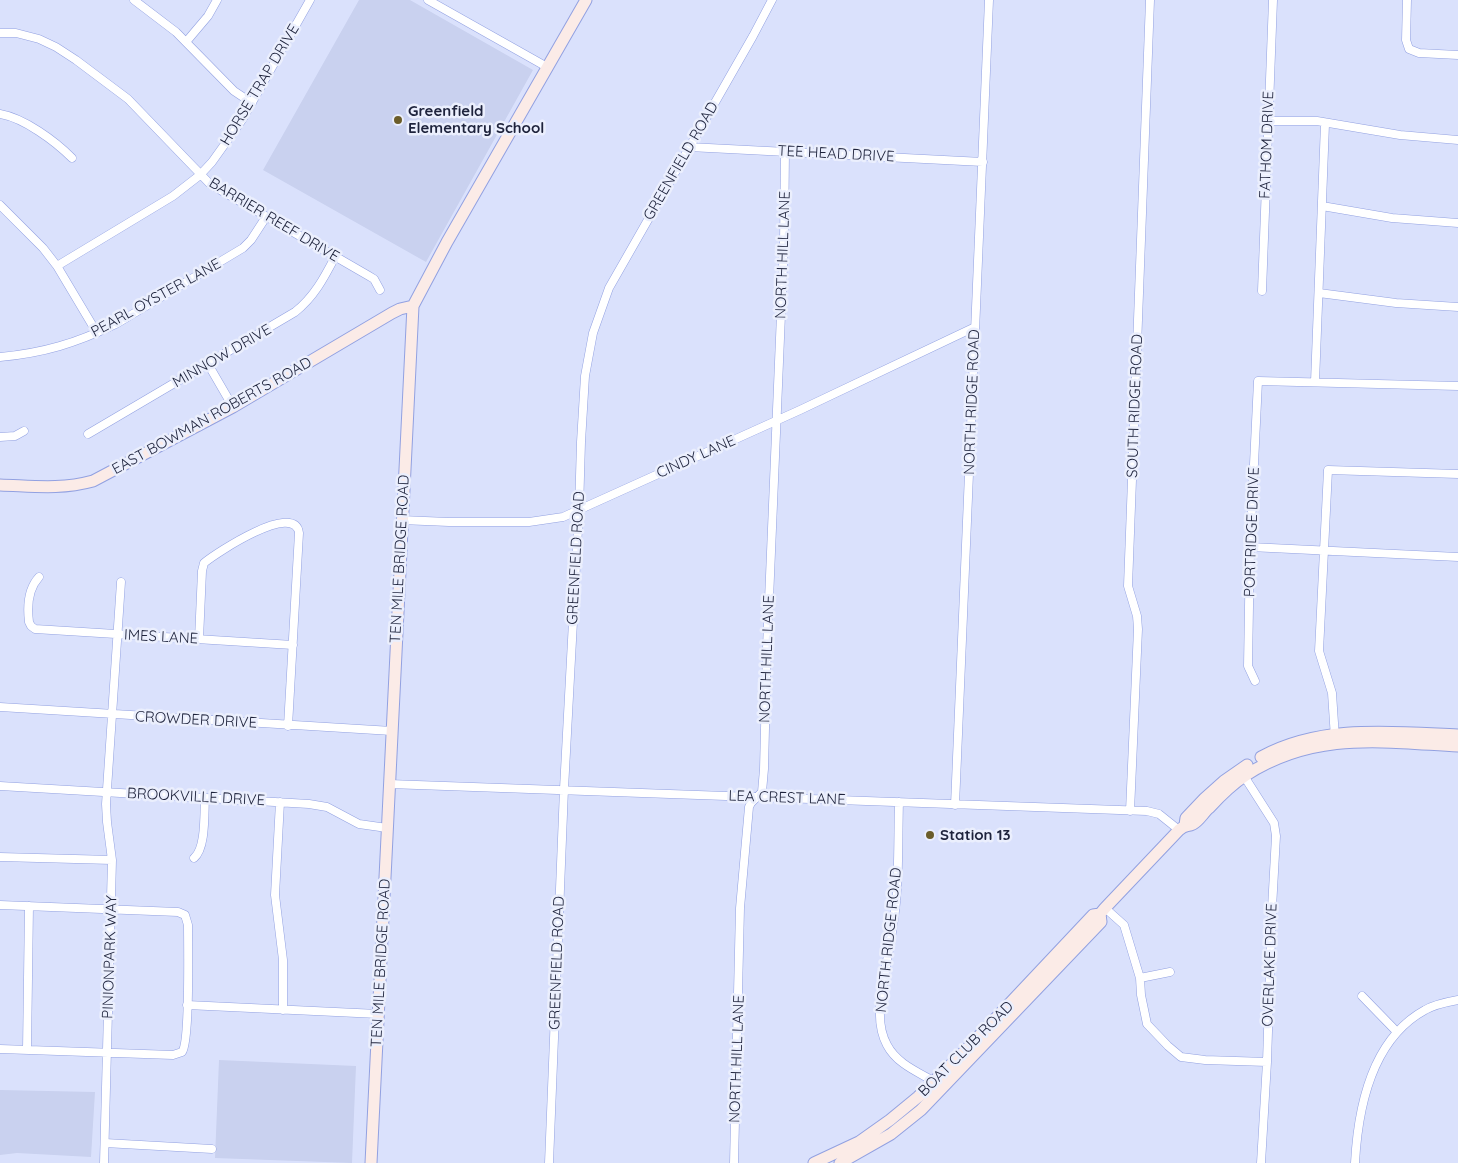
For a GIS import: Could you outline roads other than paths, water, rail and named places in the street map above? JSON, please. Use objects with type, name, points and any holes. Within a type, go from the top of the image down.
[{"type":"street","points":[[134,0],[186,42],[234,91],[252,103]]},
{"type":"street","points":[[186,42],[208,16],[218,0]]},
{"type":"street","name":"HORSE TRAP DRIVE","points":[[57,266],[160,204],[200,175],[233,134],[310,0]]},
{"type":"street","points":[[428,0],[547,67]]},
{"type":"street","name":"TEN MILE BRIDGE ROAD","points":[[371,1163],[413,306],[447,242],[586,0]]},
{"type":"street","name":"GREENFIELD ROAD","points":[[549,1163],[564,789],[581,442],[585,376],[593,333],[609,288],[772,0]]},
{"type":"street","name":"NORTH RIDGE ROAD","points":[[955,805],[988,0]]},
{"type":"street","name":"SOUTH RIDGE ROAD","points":[[1130,811],[1138,629],[1137,616],[1128,586],[1150,0]]},
{"type":"street","name":"FATHOM DRIVE","points":[[1262,291],[1273,0]]},
{"type":"street","points":[[1407,0],[1406,40],[1409,49],[1419,53],[1458,55]]},
{"type":"street","name":"BARRIER REEF DRIVE","points":[[0,32],[16,33],[39,39],[56,47],[115,87],[200,175],[223,193],[374,279],[380,290]]},
{"type":"street","points":[[0,114],[16,119],[28,126],[62,148],[72,158]]},
{"type":"street","points":[[1268,121],[1316,122],[1400,135],[1458,140]]},
{"type":"street","points":[[1325,124],[1316,382],[1458,386]]},
{"type":"street","name":"TEE HEAD DRIVE","points":[[689,147],[982,162]]},
{"type":"street","name":"NORTH HILL LANE","points":[[734,1163],[740,908],[749,807],[750,803],[762,792],[764,769],[786,151]]},
{"type":"street","points":[[0,205],[44,248],[57,266],[97,333]]},
{"type":"street","points":[[1322,206],[1392,218],[1458,223]]},
{"type":"street","name":"PEARL OYSTER LANE","points":[[0,357],[54,349],[116,324],[235,253],[251,240],[266,217]]},
{"type":"street","name":"MINNOW DRIVE","points":[[88,434],[303,306],[319,288],[335,257]]},
{"type":"street","points":[[1319,293],[1396,303],[1458,307]]},
{"type":"street","name":"EAST BOWMAN ROBERTS ROAD","points":[[0,485],[56,487],[73,486],[93,481],[233,407],[400,308],[413,306]]},
{"type":"street","name":"CINDY LANE","points":[[402,520],[529,522],[563,517],[776,421],[976,327]]},
{"type":"street","points":[[208,364],[233,407]]},
{"type":"street","name":"PORTRIDGE DRIVE","points":[[1255,681],[1248,666],[1250,548],[1258,381],[1316,382]]},
{"type":"street","points":[[0,437],[16,436],[24,430]]},
{"type":"street","points":[[1335,738],[1332,693],[1320,651],[1328,470],[1458,474]]},
{"type":"street","points":[[199,639],[204,562],[253,532],[271,524],[290,523],[297,527],[300,533],[288,726]]},
{"type":"street","points":[[1250,548],[1458,557]]},
{"type":"street","name":"IMES LANE","points":[[39,577],[31,587],[29,594],[28,617],[31,626],[41,630],[293,645]]},
{"type":"street","name":"PINIONPARK WAY","points":[[104,1163],[112,860],[106,822],[106,792],[121,582]]},
{"type":"street","name":"CROWDER DRIVE","points":[[0,708],[392,731]]},
{"type":"street","name":"BOAT CLUB ROAD","points":[[1182,827],[1194,823],[1221,795],[1244,776],[1276,759],[1317,746],[1335,738],[1354,732],[1458,735]]},
{"type":"street","name":"BOAT CLUB ROAD","points":[[814,1163],[867,1136],[890,1120],[935,1082],[1093,915],[1103,911],[1182,827],[1186,818],[1224,781],[1240,770],[1283,747],[1306,740],[1335,738],[1358,742],[1458,746]]},
{"type":"street","name":"OVERLAKE DRIVE","points":[[1244,776],[1274,823],[1276,836],[1261,1163]]},
{"type":"street","name":"LEA CREST LANE","points":[[389,784],[1130,811],[1159,814],[1182,827]]},
{"type":"street","name":"BROOKVILLE DRIVE","points":[[0,786],[319,805],[327,807],[359,824],[387,828]]},
{"type":"street","points":[[194,858],[202,847],[205,798]]},
{"type":"street","points":[[280,802],[275,895],[283,960],[283,1010]]},
{"type":"street","name":"NORTH RIDGE ROAD","points":[[899,802],[895,917],[882,988],[880,1004],[881,1026],[888,1047],[906,1065],[935,1082]]},
{"type":"street","points":[[0,857],[112,860]]},
{"type":"street","points":[[0,905],[172,911],[185,915],[188,925],[187,1006],[185,1043],[182,1052],[172,1055],[0,1049]]},
{"type":"street","points":[[27,1050],[29,906]]},
{"type":"street","points":[[1103,911],[1124,925],[1140,978],[1147,1024],[1168,1046],[1181,1057],[1205,1060],[1267,1062]]},
{"type":"street","name":"BOAT CLUB ROAD","points":[[840,1163],[892,1134],[922,1110],[1101,922],[1103,911]]},
{"type":"street","points":[[1140,978],[1170,972]]},
{"type":"street","points":[[1362,996],[1397,1032]]},
{"type":"street","points":[[1355,1163],[1361,1106],[1383,1052],[1397,1032],[1413,1018],[1426,1009],[1458,1000]]},
{"type":"street","points":[[187,1006],[378,1014]]},
{"type":"street","points":[[105,1143],[212,1149]]},
{"type":"place","name":"Greenfield Elementary School","points":[[398,120]]},
{"type":"place","name":"Station 13","points":[[930,835]]}]
